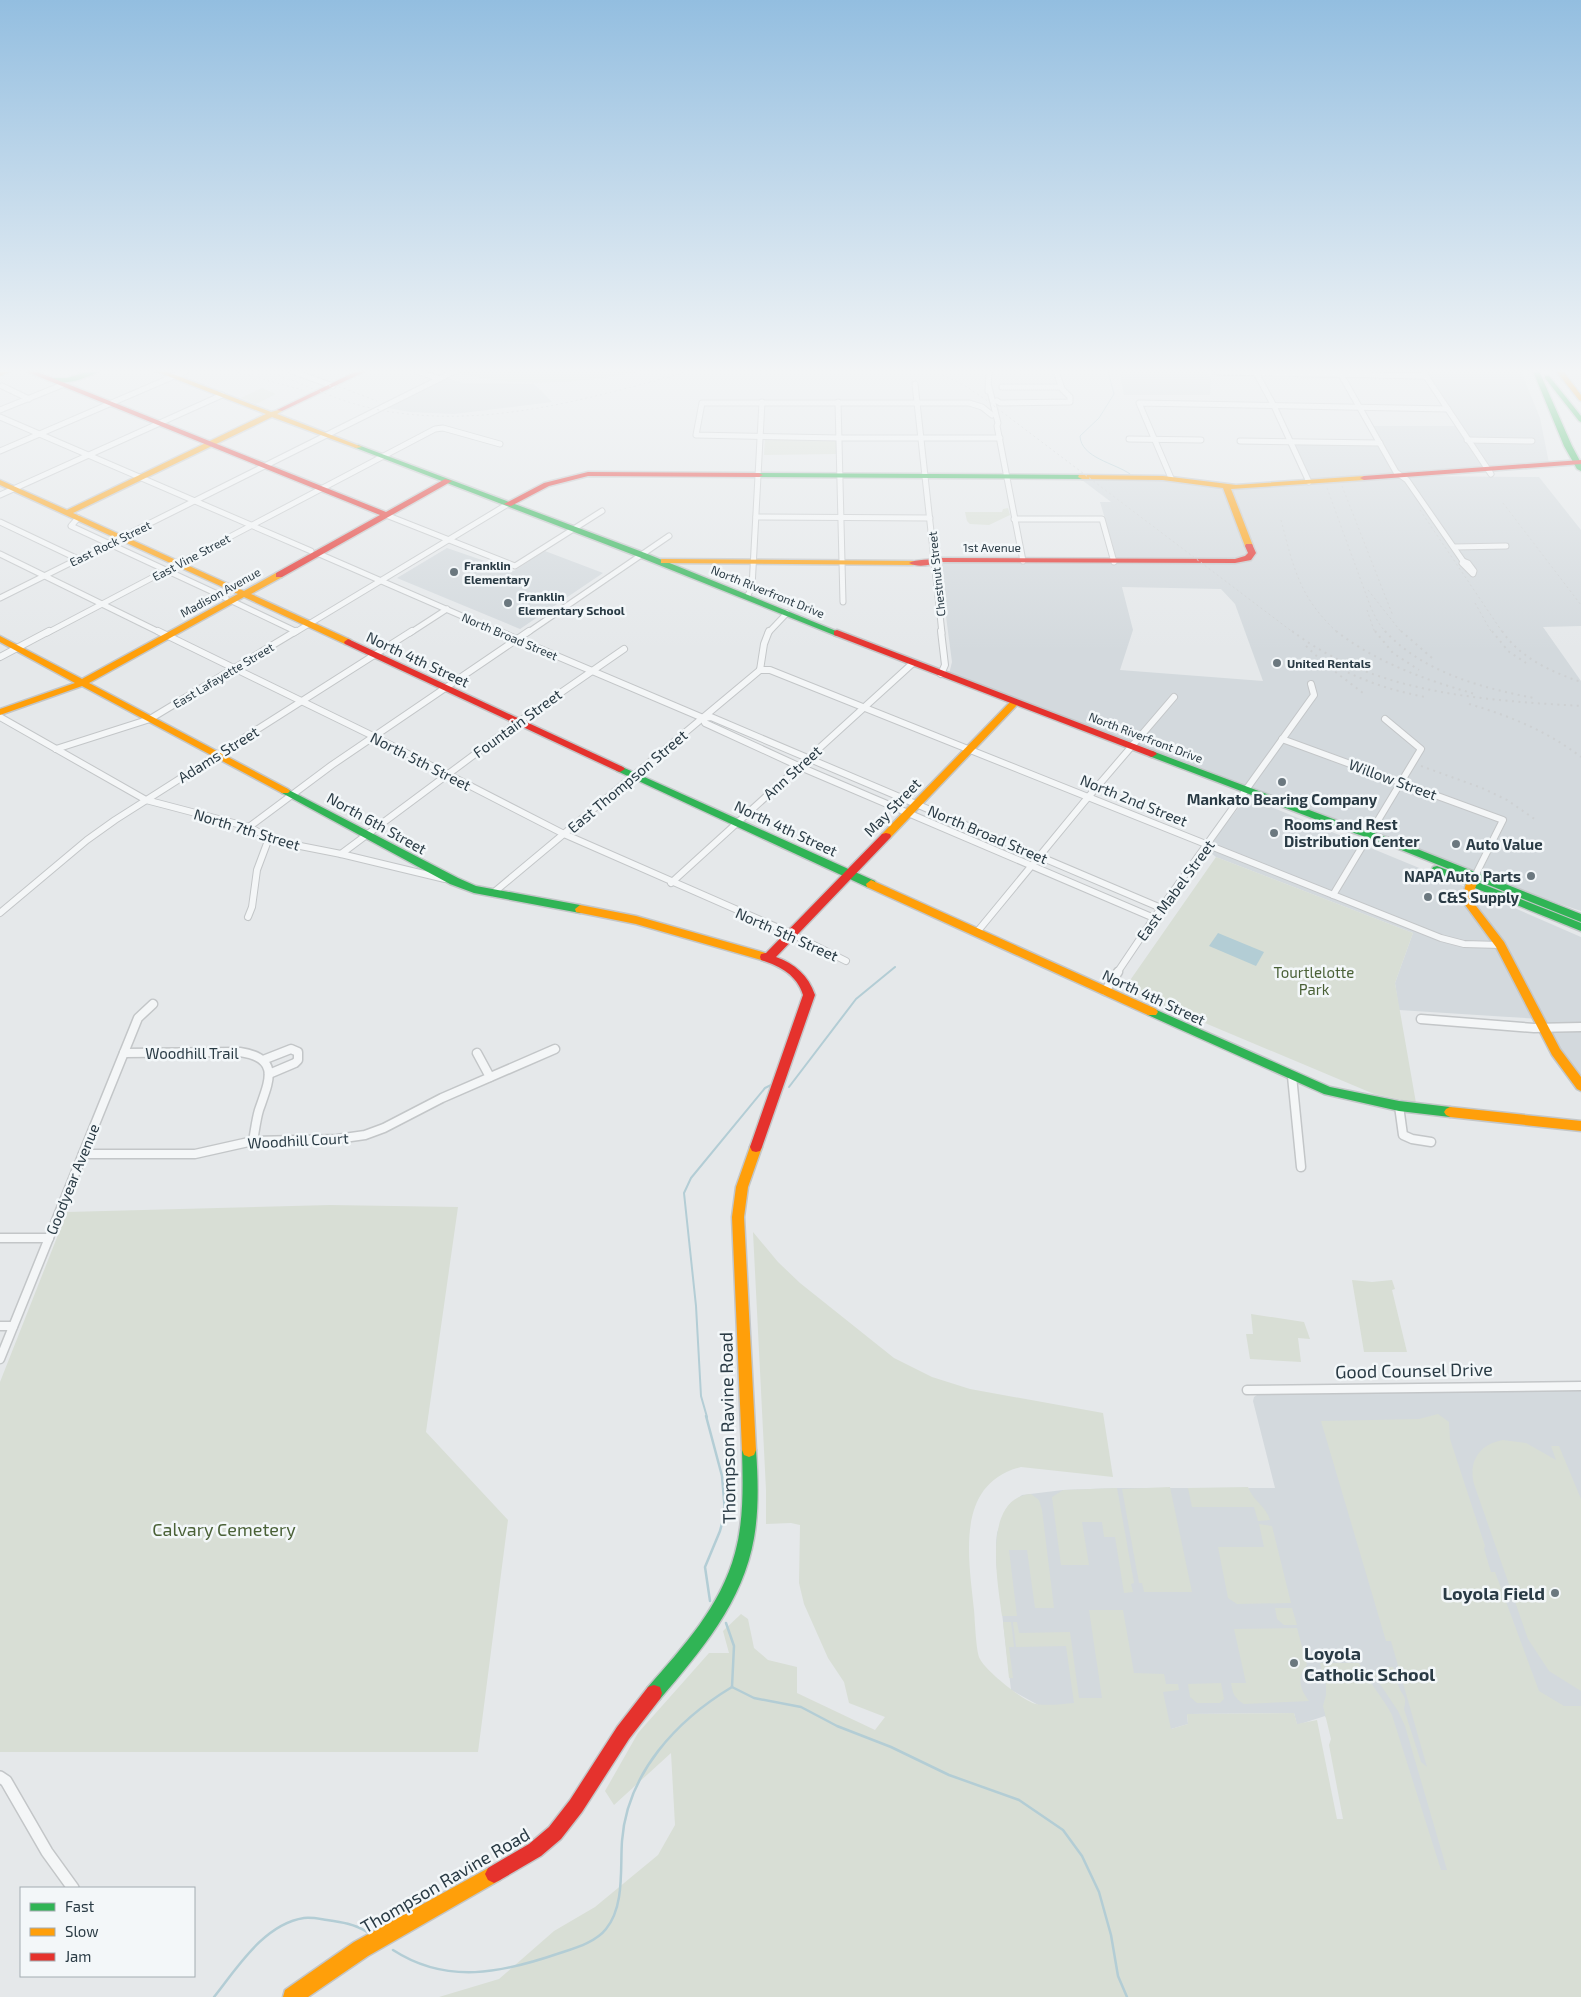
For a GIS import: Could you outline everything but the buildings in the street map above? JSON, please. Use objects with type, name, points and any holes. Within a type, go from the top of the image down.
[{"type":"main road","points":[[66,513],[170,464]]},
{"type":"main road","points":[[257,464],[383,514]]},
{"type":"main road","name":"North Riverfront Drive","points":[[403,464],[642,555],[941,674],[1368,836],[1384,846],[1581,918]]},
{"type":"main road","points":[[508,504],[544,483],[559,478],[596,474],[1171,478],[1226,486],[1424,473],[1580,466]]},
{"type":"main road","points":[[420,491],[430,480],[421,471]]},
{"type":"main road","name":"Madison Avenue","points":[[383,514],[420,491],[445,480]]},
{"type":"main road","name":"Madison Avenue","points":[[0,712],[80,681],[445,480]]},
{"type":"main road","name":"North 4th Street","points":[[0,482],[177,563],[235,596],[308,624],[445,689],[849,874],[1328,1091],[1399,1106],[1581,1126]]},
{"type":"main road","name":"1st Avenue","points":[[657,561],[1226,562],[1248,558],[1252,553],[1226,486]]},
{"type":"main road","name":"North 6th Street","points":[[0,639],[292,793],[366,835],[474,890],[636,920],[768,958]]},
{"type":"main road","name":"Madison Avenue","points":[[0,706],[80,681]]},
{"type":"main road","name":"May Street","points":[[790,933],[849,874],[967,749],[1015,702]]},
{"type":"main road","points":[[1474,880],[1468,902],[1500,945],[1561,1060],[1581,1086]]},
{"type":"main road","name":"North Riverfront Drive","points":[[1474,880],[1581,927]]},
{"type":"main road","points":[[768,958],[790,933]]},
{"type":"main road","name":"Thompson Ravine Road","points":[[292,1997],[313,1980],[368,1943],[467,1890],[540,1846],[570,1816],[623,1733],[679,1666],[708,1626],[731,1589],[747,1540],[750,1488],[738,1217],[742,1187],[803,1016],[808,995],[807,986],[797,972],[768,958]]},
{"type":"street","points":[[0,495],[68,464]]},
{"type":"street","name":"North Broad Street","points":[[109,464],[517,640],[703,718],[711,717],[1161,908]]},
{"type":"street","name":"East Rock Street","points":[[0,598],[270,464]]},
{"type":"street","name":"East Vine Street","points":[[0,657],[367,464]]},
{"type":"street","points":[[747,596],[751,590],[758,464]]},
{"type":"street","points":[[840,464],[842,602]]},
{"type":"street","name":"Chestnut Street","points":[[923,464],[945,665],[941,674]]},
{"type":"street","points":[[1005,464],[1023,561]]},
{"type":"street","points":[[1166,464],[1171,478]]},
{"type":"street","points":[[1301,464],[1309,482]]},
{"type":"street","points":[[1392,464],[1396,472],[1414,489],[1463,561]]},
{"type":"street","points":[[1484,464],[1489,471]]},
{"type":"street","name":"East Lafayette Street","points":[[56,750],[150,719],[508,504]]},
{"type":"street","points":[[383,514],[515,566],[602,511]]},
{"type":"street","points":[[756,517],[930,518]]},
{"type":"street","points":[[78,518],[71,526],[73,528],[165,570],[235,596],[296,631]]},
{"type":"street","points":[[1014,518],[1102,519],[1114,562]]},
{"type":"street","points":[[0,522],[78,560]]},
{"type":"street","points":[[249,827],[288,799],[292,793],[670,536]]},
{"type":"street","points":[[1454,547],[1506,546]]},
{"type":"street","name":"North 5th Street","points":[[0,554],[375,737],[564,834],[671,883],[790,933],[846,961]]},
{"type":"street","name":"Adams Street","points":[[0,914],[87,840],[146,800],[447,609]]},
{"type":"street","points":[[760,670],[766,634],[772,624],[787,613]]},
{"type":"street","name":"Fountain Street","points":[[341,854],[447,774],[591,670],[624,649]]},
{"type":"street","name":"Ann Street","points":[[671,883],[913,663]]},
{"type":"street","name":"North 2nd Street","points":[[760,670],[770,670],[1087,798],[1453,942],[1476,945],[1500,945]]},
{"type":"street","name":"East Thompson Street","points":[[494,893],[760,670]]},
{"type":"street","name":"East Mabel Street","points":[[1105,990],[1161,908],[1314,696],[1311,684]]},
{"type":"street","points":[[977,932],[1087,798],[1174,697]]},
{"type":"street","name":"North 7th Street","points":[[0,717],[146,800],[249,827],[269,838],[285,843],[341,854],[454,881]]},
{"type":"street","name":"North Broad Street","points":[[703,718],[705,723],[799,766],[1154,918]]},
{"type":"street","points":[[1332,895],[1420,750],[1418,745],[1385,719]]},
{"type":"street","name":"Willow Street","points":[[1282,739],[1503,820],[1474,880]]},
{"type":"street","points":[[248,917],[252,907],[257,870],[269,838]]},
{"type":"street","name":"Goodyear Avenue","points":[[0,1359],[138,1018],[153,1004]]},
{"type":"street","points":[[1421,1019],[1544,1028],[1581,1027]]},
{"type":"street","points":[[254,1141],[257,1117],[269,1074],[269,1068],[263,1060],[291,1049],[298,1052],[298,1060],[294,1064],[269,1074]]},
{"type":"street","name":"Woodhill Court","points":[[83,1154],[195,1154],[254,1141],[337,1139],[365,1135],[384,1128],[442,1098],[555,1049]]},
{"type":"street","name":"Woodhill Trail","points":[[124,1053],[248,1053],[257,1054],[263,1060]]},
{"type":"street","points":[[477,1053],[490,1077]]},
{"type":"street","points":[[1292,1076],[1301,1167]]},
{"type":"street","points":[[1399,1106],[1403,1135],[1412,1139],[1431,1142]]},
{"type":"street","points":[[0,1238],[48,1238]]},
{"type":"street","points":[[0,1326],[13,1326]]},
{"type":"street","name":"Good Counsel Drive","points":[[1247,1390],[1581,1386]]},
{"type":"street","points":[[0,1776],[6,1781],[47,1852],[72,1887]]},
{"type":"shaded area","points":[[1297,464],[1527,464],[1422,470],[1305,481]]},
{"type":"shaded area","points":[[1410,476],[1539,477],[1581,530],[1581,626],[1543,627],[1581,681],[1581,911],[1479,877],[1424,852],[1175,761],[949,674],[952,662],[939,563],[1189,564],[1184,560],[1117,560],[1100,502],[1111,502],[1082,480],[1171,481],[1225,488]],"holes":[[[1122,587],[1221,589],[1235,604],[1263,681],[1120,670],[1133,630]]]},
{"type":"shaded area","name":"Franklin Elementary School","points":[[447,548],[514,571],[545,551],[603,573],[520,629],[397,578]]},
{"type":"shaded area","points":[[1247,797],[1480,893],[1581,937],[1581,1080],[1572,1070],[1540,1019],[1399,1010],[1395,983],[1413,933],[1216,857],[1206,849]]},
{"type":"shaded area","name":"Loyola Catholic School","points":[[1581,1389],[1581,1930],[1434,1915],[1325,1716],[1297,1725],[1294,1713],[1187,1714],[1188,1724],[1171,1729],[1051,1712],[1011,1690],[996,1562],[996,1543],[997,1533],[1006,1509],[1022,1495],[1063,1490],[1117,1488],[1275,1488],[1253,1401],[1254,1397],[1260,1393]]},
{"type":"green space","points":[[1008,508],[1010,515],[989,525],[970,524],[967,521],[965,512],[1002,512],[1003,509]]},
{"type":"green space","name":"Tourtlelotte Park","points":[[1216,857],[1413,933],[1395,983],[1416,1103],[1374,1094],[1124,989]]},
{"type":"green space","name":"Calvary Cemetery","points":[[330,1205],[458,1207],[426,1432],[508,1520],[478,1752],[0,1752],[0,1382],[67,1212]]},
{"type":"green space","points":[[753,1232],[778,1262],[800,1283],[894,1358],[932,1377],[970,1389],[1103,1413],[1113,1477],[1021,1467],[1000,1476],[985,1489],[975,1506],[969,1547],[977,1643],[980,1659],[997,1678],[1014,1692],[1036,1704],[1074,1703],[1066,1646],[1016,1647],[1013,1622],[1017,1622],[1019,1633],[1070,1632],[1079,1698],[1102,1698],[1089,1610],[1123,1610],[1134,1673],[1164,1674],[1166,1684],[1178,1684],[1179,1690],[1163,1692],[1171,1729],[1188,1724],[1187,1714],[1294,1713],[1297,1724],[1317,1720],[1337,1819],[1343,1819],[1329,1745],[1331,1739],[1323,1706],[1326,1685],[1320,1663],[1359,1663],[1392,1715],[1441,1870],[1447,1870],[1405,1726],[1398,1711],[1372,1672],[1389,1675],[1388,1667],[1393,1667],[1398,1685],[1405,1698],[1404,1709],[1421,1762],[1427,1767],[1391,1641],[1386,1641],[1321,1421],[1419,1419],[1438,1414],[1449,1422],[1450,1439],[1485,1546],[1484,1549],[1491,1572],[1495,1572],[1539,1691],[1564,1706],[1581,1706],[1581,1997],[439,1997],[499,1979],[554,1931],[595,1907],[658,1855],[675,1825],[671,1753],[614,1805],[605,1791],[638,1733],[709,1653],[729,1653],[723,1631],[741,1614],[748,1619],[754,1648],[768,1660],[797,1667],[797,1693],[875,1730],[885,1717],[849,1703],[844,1682],[828,1658],[804,1604],[799,1583],[800,1525],[791,1523],[766,1524],[766,1490]]},
{"type":"green space","points":[[1352,1280],[1372,1282],[1392,1280],[1395,1289],[1392,1290],[1407,1352],[1364,1352]]},
{"type":"green space","points":[[1251,1314],[1304,1322],[1310,1339],[1298,1338],[1301,1362],[1250,1359],[1246,1334],[1253,1334]]},
{"type":"green space","points":[[1503,1440],[1526,1443],[1556,1460],[1551,1446],[1559,1446],[1581,1499],[1581,1691],[1549,1671],[1528,1639],[1474,1484],[1474,1461],[1488,1445]]},
{"type":"green space","points":[[1170,1487],[1192,1592],[1144,1592],[1142,1583],[1139,1583],[1122,1489]]},
{"type":"green space","points":[[1248,1487],[1266,1511],[1270,1520],[1258,1521],[1254,1507],[1192,1507],[1188,1488]]},
{"type":"green space","points":[[1117,1488],[1134,1583],[1131,1584],[1133,1592],[1124,1593],[1115,1537],[1104,1537],[1102,1522],[1082,1522],[1089,1565],[1061,1565],[1052,1497],[1063,1490]]},
{"type":"green space","points":[[1031,1494],[1039,1500],[1042,1510],[1054,1608],[1035,1608],[1027,1550],[1009,1550],[1017,1616],[1002,1616],[996,1564],[999,1526],[1005,1510],[1015,1499]]},
{"type":"green space","points":[[1259,1524],[1272,1526],[1291,1603],[1237,1604],[1228,1598],[1218,1547],[1264,1547]]},
{"type":"green space","points":[[1275,1608],[1292,1608],[1297,1625],[1284,1625],[1277,1619]]},
{"type":"green space","points":[[1003,1622],[1011,1622],[1014,1647],[1009,1647],[1013,1678],[1009,1678]]},
{"type":"green space","points":[[1297,1628],[1307,1665],[1301,1674],[1300,1683],[1309,1701],[1244,1704],[1238,1700],[1234,1695],[1231,1683],[1246,1683],[1234,1629]]},
{"type":"green space","points":[[1221,1683],[1224,1699],[1220,1703],[1197,1703],[1190,1697],[1188,1684]]},
{"type":"water","points":[[1218,933],[1264,952],[1256,966],[1209,946]]},
{"type":"waterway","points":[[1111,464],[1130,474]]},
{"type":"waterway","points":[[789,1087],[856,999],[895,967]]},
{"type":"waterway","points":[[707,1417],[701,1396],[696,1306],[684,1193],[691,1178],[765,1088],[771,1085]]},
{"type":"waterway","points":[[706,1416],[722,1476],[725,1512],[720,1531],[705,1567],[710,1601]]},
{"type":"waterway","points":[[726,1623],[734,1646],[732,1687]]},
{"type":"waterway","points":[[393,1950],[413,1961],[434,1968],[454,1972],[475,1972],[517,1966],[579,1947],[597,1938],[612,1920],[616,1909],[619,1898],[622,1841],[626,1816],[644,1771],[674,1732],[692,1715],[732,1687]]},
{"type":"waterway","points":[[732,1687],[754,1698],[801,1707],[837,1726],[891,1747],[949,1775],[1019,1800],[1063,1830],[1082,1856],[1099,1892],[1111,1935],[1118,1976],[1127,1997]]},
{"type":"waterway","points":[[214,1997],[242,1961],[264,1938],[290,1922],[304,1918],[316,1918],[348,1924],[367,1932]]},
{"type":"railway","points":[[1071,464],[1294,633]]},
{"type":"railway","points":[[1342,486],[1393,616]]},
{"type":"railway","points":[[1327,488],[1371,608],[1386,633]]},
{"type":"railway","points":[[1503,503],[1581,605]]},
{"type":"railway","points":[[1420,510],[1503,633]]},
{"type":"railway","points":[[1281,520],[1294,568],[1306,594],[1314,607],[1336,631]]},
{"type":"railway","points":[[1368,590],[1402,633]]},
{"type":"railway","points":[[1475,603],[1492,633]]},
{"type":"railway","points":[[1367,610],[1375,633]]},
{"type":"railway","points":[[1292,631],[1324,652],[1358,668],[1394,681],[1430,690],[1468,696],[1506,701],[1581,706]]},
{"type":"railway","points":[[1336,631],[1368,652],[1402,669],[1438,683],[1475,694]]},
{"type":"railway","points":[[1375,631],[1393,653],[1419,670]]},
{"type":"railway","points":[[1385,631],[1400,645],[1435,668],[1474,683],[1534,698]]},
{"type":"railway","points":[[1401,631],[1432,658]]},
{"type":"railway","points":[[1492,631],[1508,651],[1526,663]]},
{"type":"railway","points":[[1502,631],[1509,641],[1537,663],[1581,682]]},
{"type":"railway","points":[[1306,646],[1325,664],[1363,693]]},
{"type":"railway","points":[[1325,660],[1373,683],[1425,697]]},
{"type":"railway","points":[[1469,704],[1528,725],[1555,739],[1581,757]]},
{"type":"railway","points":[[1421,766],[1482,788],[1507,800],[1536,820]]},
{"type":"traffic: fast","points":[[403,464],[642,555],[837,633]]},
{"type":"traffic: fast","points":[[1578,464],[1581,469]]},
{"type":"traffic: fast","points":[[759,475],[1082,477]]},
{"type":"traffic: fast","points":[[1152,754],[1337,824],[1388,841],[1581,918]]},
{"type":"traffic: fast","points":[[620,769],[871,884]]},
{"type":"traffic: fast","points":[[285,791],[454,881],[474,889],[580,909]]},
{"type":"traffic: fast","points":[[1437,869],[1581,927]]},
{"type":"traffic: fast","points":[[1152,1012],[1328,1091],[1399,1106],[1450,1112]]},
{"type":"traffic: fast","points":[[654,1693],[703,1634],[724,1602],[732,1585],[743,1553],[748,1524],[750,1494],[749,1450]]},
{"type":"traffic: slow","points":[[66,513],[167,464]]},
{"type":"traffic: slow","points":[[1082,477],[1163,478],[1236,487],[1364,478]]},
{"type":"traffic: slow","points":[[0,482],[348,642]]},
{"type":"traffic: slow","points":[[1226,486],[1249,546]]},
{"type":"traffic: slow","points":[[664,561],[913,563]]},
{"type":"traffic: slow","points":[[0,712],[63,691],[95,677],[279,575]]},
{"type":"traffic: slow","points":[[0,639],[285,791]]},
{"type":"traffic: slow","points":[[886,836],[1015,702]]},
{"type":"traffic: slow","points":[[1475,876],[1469,891],[1468,902],[1500,945],[1556,1052],[1581,1086]]},
{"type":"traffic: slow","points":[[871,884],[1152,1012]]},
{"type":"traffic: slow","points":[[580,909],[636,920],[765,957]]},
{"type":"traffic: slow","points":[[1450,1112],[1581,1126]]},
{"type":"traffic: slow","points":[[749,1450],[738,1217],[742,1187],[756,1147]]},
{"type":"traffic: slow","points":[[292,1997],[361,1949],[494,1874]]},
{"type":"traffic: jam","points":[[260,464],[386,515]]},
{"type":"traffic: jam","points":[[1364,478],[1551,464]]},
{"type":"traffic: jam","points":[[508,504],[546,485],[566,478],[588,474],[759,475]]},
{"type":"traffic: jam","points":[[279,575],[448,481]]},
{"type":"traffic: jam","points":[[913,563],[941,560],[1235,561],[1248,558],[1252,553],[1249,546]]},
{"type":"traffic: jam","points":[[837,633],[1152,754]]},
{"type":"traffic: jam","points":[[348,642],[620,769]]},
{"type":"traffic: jam","points":[[768,958],[886,836]]},
{"type":"traffic: jam","points":[[756,1147],[809,995],[803,981],[793,970],[780,962],[765,957]]},
{"type":"traffic: jam","points":[[494,1874],[535,1850],[555,1833],[576,1806],[623,1733],[654,1693]]},
{"type":"place","name":"Franklin Elementary","points":[[454,572]]},
{"type":"place","name":"Franklin Elementary School","points":[[508,603]]},
{"type":"place","name":"United Rentals","points":[[1277,663]]},
{"type":"place","name":"Mankato Bearing Company","points":[[1282,782]]},
{"type":"place","name":"Rooms and Rest Distribution Center","points":[[1274,833]]},
{"type":"place","name":"Auto Value","points":[[1456,844]]},
{"type":"place","name":"NAPA Auto Parts","points":[[1531,876]]},
{"type":"place","name":"C&S Supply","points":[[1428,897]]},
{"type":"place","name":"Loyola Field","points":[[1555,1593]]},
{"type":"place","name":"Loyola Catholic School","points":[[1294,1663]]}]
